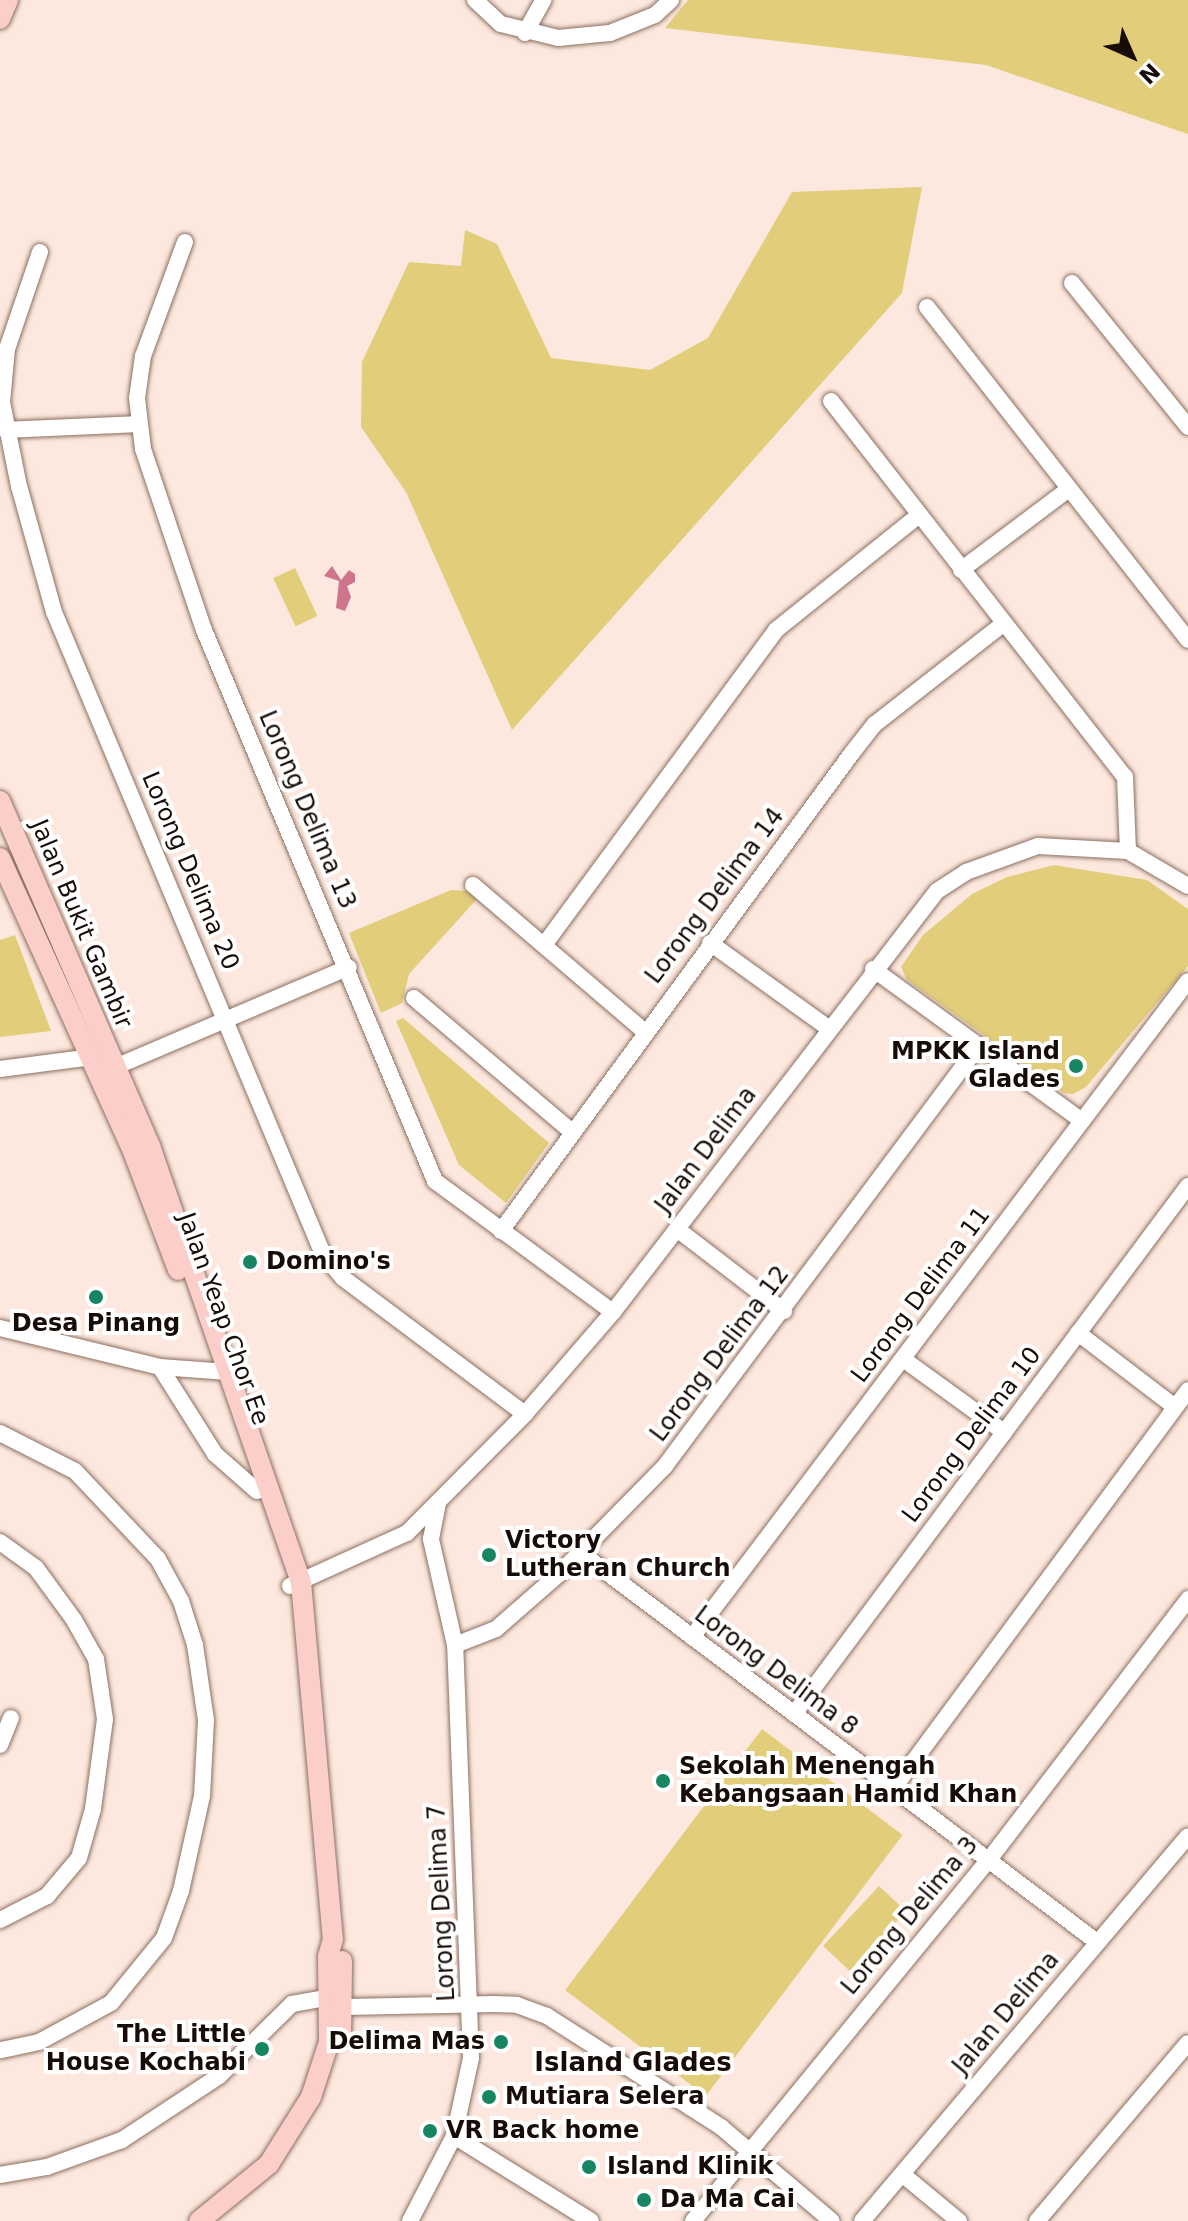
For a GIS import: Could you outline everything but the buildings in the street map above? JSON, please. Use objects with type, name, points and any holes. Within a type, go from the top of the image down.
[{"type":"main road","points":[[0,19],[8,0]]},
{"type":"main road","name":"Jalan Bukit Gambir","points":[[0,801],[115,1067]]},
{"type":"main road","name":"Jalan Bukit Gambir","points":[[0,858],[92,1057]]},
{"type":"main road","name":"Jalan Yeap Chor Ee","points":[[92,1057],[222,1373],[297,1590],[319,1745],[333,1939],[328,1957],[338,2002],[338,2056],[300,2141],[276,2170],[215,2221]]},
{"type":"main road","name":"Jalan Yeap Chor Ee","points":[[115,1067],[151,1149],[257,1491],[297,1590]]},
{"type":"main road","name":"Jalan Yeap Chor Ee","points":[[199,2221],[269,2164],[297,2122],[323,2069],[338,2002]]},
{"type":"street","points":[[475,0],[501,24],[525,33],[558,38],[610,33],[655,15],[671,0]]},
{"type":"street","points":[[525,33],[543,0]]},
{"type":"street","name":"Lorong Delima 13","points":[[185,242],[143,356],[138,424],[170,539],[204,630],[349,967],[435,1181],[613,1312]]},
{"type":"street","name":"Lorong Delima 20","points":[[40,252],[7,349],[2,390],[6,430],[54,612],[323,1254],[335,1272],[525,1414]]},
{"type":"street","points":[[1072,283],[1188,427]]},
{"type":"street","points":[[927,307],[1188,640]]},
{"type":"street","points":[[831,401],[1125,777],[1128,851]]},
{"type":"street","points":[[6,430],[138,424]]},
{"type":"street","points":[[961,570],[1069,489]]},
{"type":"street","points":[[544,945],[776,630],[919,515]]},
{"type":"street","name":"Lorong Delima 14","points":[[501,1231],[710,943],[875,724],[1003,624]]},
{"type":"street","name":"Jalan Delima","points":[[297,1590],[407,1533],[525,1414],[613,1312],[827,1027],[928,900],[966,872],[1038,846],[1128,851],[1188,886]]},
{"type":"street","points":[[473,885],[645,1032]]},
{"type":"street","points":[[710,943],[827,1027]]},
{"type":"street","points":[[115,1067],[349,967]]},
{"type":"street","points":[[873,969],[1082,1121]]},
{"type":"street","name":"Lorong Delima 11","points":[[692,1637],[1188,981]]},
{"type":"street","points":[[414,998],[572,1132]]},
{"type":"street","name":"Lorong Delima 12","points":[[455,1645],[496,1629],[581,1553],[688,1439],[979,1045]]},
{"type":"street","points":[[0,1069],[92,1057]]},
{"type":"street","name":"Lorong Delima 10","points":[[794,1714],[1188,1186]]},
{"type":"street","points":[[677,1229],[784,1311]]},
{"type":"street","points":[[0,1328],[160,1367],[222,1373]]},
{"type":"street","points":[[1078,1333],[1175,1407]]},
{"type":"street","points":[[903,1359],[1004,1432]]},
{"type":"street","points":[[160,1367],[215,1454],[257,1491]]},
{"type":"street","points":[[893,1789],[1188,1390]]},
{"type":"street","points":[[0,1433],[55,1457],[87,1481],[158,1559],[181,1601],[195,1645],[206,1720],[202,1796],[181,1891],[164,1938],[111,2003],[39,2042],[0,2050]]},
{"type":"street","name":"Lorong Delima 7","points":[[410,2221],[454,2136],[471,2058],[472,2004],[455,1645],[431,1539],[438,1504]]},
{"type":"street","name":"Lorong Delima 7","points":[[407,1533],[440,1572]]},
{"type":"street","points":[[0,1542],[36,1568],[74,1620],[96,1659],[105,1719],[93,1809],[79,1858],[47,1896],[0,1920]]},
{"type":"street","name":"Lorong Delima 8","points":[[581,1553],[1097,1942]]},
{"type":"street","name":"Lorong Delima 3","points":[[693,2221],[747,2149],[988,1861],[1188,1599]]},
{"type":"street","points":[[0,1745],[11,1718]]},
{"type":"street","name":"Jalan Delima","points":[[862,2221],[1188,1836]]},
{"type":"street","points":[[0,2175],[85,2156],[122,2140],[219,2076],[292,2004],[517,2005],[547,2016],[747,2149],[832,2221]]},
{"type":"street","points":[[1037,2221],[1188,2043]]},
{"type":"street","points":[[454,2136],[591,2221]]},
{"type":"street","points":[[902,2174],[959,2221]]},
{"type":"shaded area","points":[[688,0],[1188,0],[1188,134],[986,65],[665,28]]},
{"type":"shaded area","points":[[922,187],[902,293],[512,730],[406,492],[361,427],[362,362],[409,262],[461,266],[465,230],[497,244],[551,358],[650,370],[708,338],[792,192]]},
{"type":"shaded area","points":[[332,566],[341,580],[349,570],[355,574],[355,582],[347,586],[351,597],[345,611],[336,608],[339,581],[324,576]]},
{"type":"shaded area","points":[[295,568],[317,616],[296,626],[273,578]]},
{"type":"shaded area","points":[[1054,865],[1147,880],[1188,909],[1188,966],[1086,1087],[1073,1094],[1064,1093],[907,980],[901,967],[923,935],[972,894],[1007,877]]},
{"type":"shaded area","points":[[451,890],[468,891],[477,899],[409,974],[402,1003],[381,1013],[349,933]]},
{"type":"shaded area","points":[[15,935],[51,1031],[0,1037],[0,940]]},
{"type":"shaded area","points":[[403,1018],[549,1143],[506,1203],[459,1165],[396,1021]]},
{"type":"shaded area","points":[[762,1729],[903,1835],[706,2096],[565,1990]]},
{"type":"shaded area","points":[[879,1886],[906,1911],[850,1971],[823,1946]]},
{"type":"place","name":"MPKK Island Glades","points":[[1076,1066]]},
{"type":"place","name":"Domino's","points":[[250,1262]]},
{"type":"place","name":"Desa Pinang","points":[[96,1297]]},
{"type":"place","name":"Victory Lutheran Church","points":[[489,1555]]},
{"type":"place","name":"Sekolah Menengah Kebangsaan Hamid Khan","points":[[663,1781]]},
{"type":"place","name":"Delima Mas","points":[[501,2042]]},
{"type":"place","name":"The Little House Kochabi","points":[[262,2049]]},
{"type":"place","name":"Mutiara Selera","points":[[489,2097]]},
{"type":"place","name":"VR Back home","points":[[430,2131]]},
{"type":"place","name":"Island Klinik","points":[[589,2167]]},
{"type":"place","name":"Da Ma Cai","points":[[644,2200]]},
{"type":"district","name":"Island Glades","points":[[633,2063]]}]
